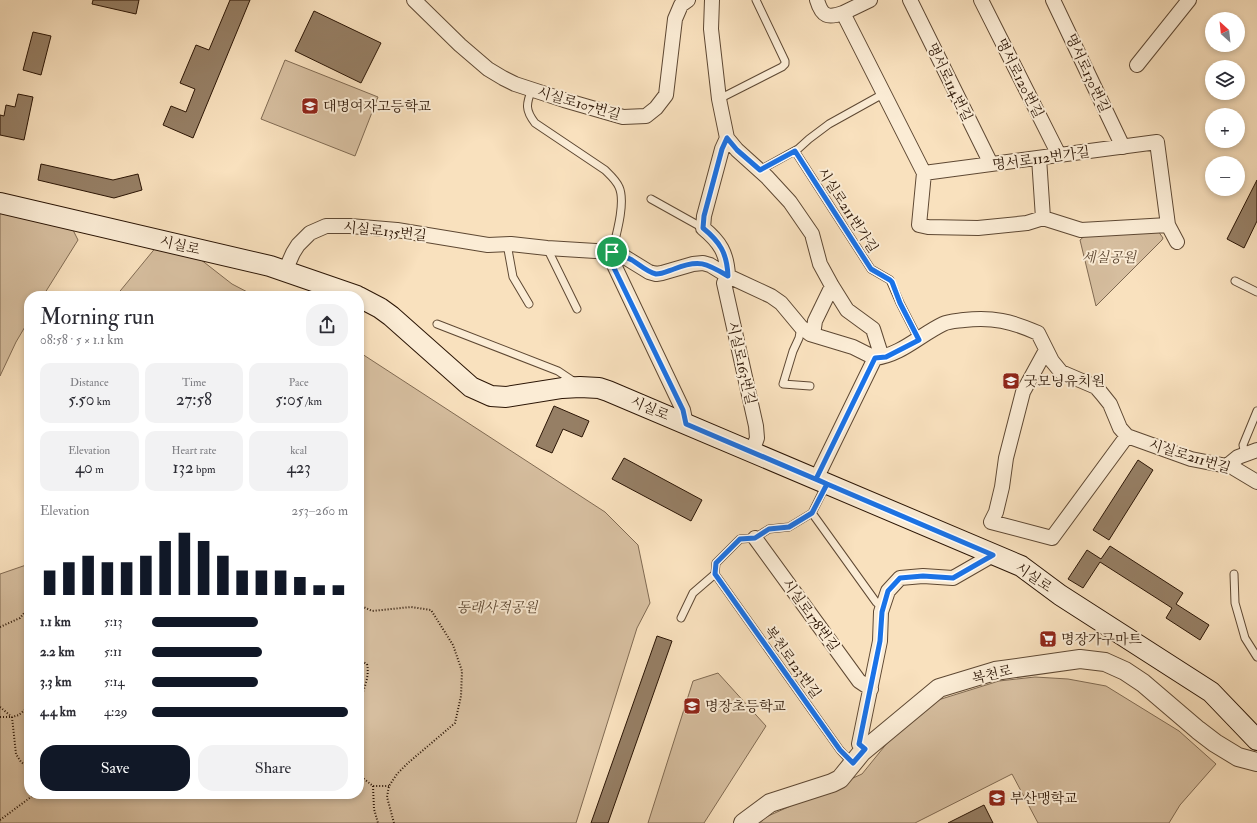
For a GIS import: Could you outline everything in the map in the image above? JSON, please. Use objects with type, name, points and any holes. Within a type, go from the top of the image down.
[{"type":"main road","name":"시실로","points":[[0,202],[270,266],[343,291]]},
{"type":"main road","name":"시실로","points":[[364,299],[391,316],[471,387],[491,396],[506,397],[562,388],[599,388],[1021,566],[1060,595],[1211,692],[1257,740]]},
{"type":"street","name":"시실로107번길","points":[[414,0],[488,70],[515,84],[564,100],[623,116],[646,116],[656,108],[666,95],[675,19],[681,5],[688,0]]},
{"type":"street","points":[[712,0],[711,29],[719,99],[727,138],[737,150],[760,170],[790,202],[812,234],[820,264],[832,286],[847,310],[873,329],[880,351],[875,358],[821,482]]},
{"type":"street","points":[[818,0],[821,11],[826,15],[833,16],[843,13],[870,0]]},
{"type":"street","name":"명서로114번길","points":[[910,0],[991,164]]},
{"type":"street","name":"명서로120번길","points":[[981,0],[1059,155]]},
{"type":"street","name":"명서로130번길","points":[[1053,0],[1123,147]]},
{"type":"street","points":[[1175,18],[1176,0]]},
{"type":"street","points":[[1137,65],[1189,0]]},
{"type":"street","points":[[843,13],[924,173],[919,225],[928,227],[978,228],[1027,223],[1043,218],[1081,230],[1168,225],[1177,242]]},
{"type":"street","points":[[703,228],[704,216],[722,149],[727,138]]},
{"type":"street","name":"명서로112번가길","points":[[924,173],[1157,142],[1168,225]]},
{"type":"street","points":[[1039,158],[1043,218]]},
{"type":"street","name":"시실로135번길","points":[[285,271],[298,245],[310,233],[326,226],[370,227],[397,230],[488,245],[507,244],[612,252],[623,256],[649,272],[656,274],[693,264],[703,263],[710,265],[728,276],[771,296],[781,303],[807,331]]},
{"type":"street","name":"시실로163번길","points":[[703,228],[717,240],[728,263],[728,276],[724,283],[756,426],[757,438],[752,452]]},
{"type":"street","points":[[612,252],[614,268],[683,410],[686,424]]},
{"type":"street","points":[[832,286],[815,321],[807,331],[853,347],[875,358],[886,357],[919,340],[944,324],[968,320],[995,319],[1006,321],[1038,333],[1052,361],[1061,372],[1096,387],[1110,404],[1120,428],[1127,436],[1052,538],[990,522],[996,512],[1001,494],[1006,458],[1023,392],[1046,350]]},
{"type":"street","name":"시실로211번길","points":[[1127,436],[1191,459],[1232,467],[1257,482]]},
{"type":"street","points":[[1227,466],[1238,457],[1251,452]]},
{"type":"street","name":"시실로178번길","points":[[755,538],[859,681],[871,689]]},
{"type":"street","points":[[865,749],[859,744],[880,641],[883,608],[888,591],[900,578],[923,576],[953,578],[993,555]]},
{"type":"street","name":"복천로","points":[[743,823],[770,803],[840,779],[865,749],[939,688],[995,671],[1080,659],[1105,662],[1125,671],[1143,683],[1209,739],[1238,757],[1257,762]]},
{"type":"lane","points":[[719,99],[782,67],[785,64],[756,0]]},
{"type":"lane","points":[[532,89],[527,104],[531,117],[535,123],[605,170],[614,179],[619,187],[622,203],[612,252]]},
{"type":"lane","points":[[760,170],[795,151],[829,124],[884,94]]},
{"type":"lane","name":"시실로211번가길","points":[[795,151],[871,269],[890,280],[919,340]]},
{"type":"lane","points":[[651,199],[703,228]]},
{"type":"lane","points":[[507,244],[512,278],[529,304]]},
{"type":"lane","points":[[547,248],[576,309]]},
{"type":"lane","points":[[1235,281],[1257,292]]},
{"type":"lane","points":[[437,324],[558,371],[580,387]]},
{"type":"lane","points":[[807,331],[799,338],[793,351],[783,384],[810,386]]},
{"type":"lane","points":[[1251,452],[1243,445],[1257,411]]},
{"type":"lane","points":[[681,618],[693,594],[715,574],[716,563],[740,539],[755,538],[769,529],[789,527],[812,513],[821,482]]},
{"type":"lane","points":[[812,513],[876,602],[883,608]]},
{"type":"lane","name":"복천로123번길","points":[[715,574],[840,750],[853,763]]},
{"type":"lane","points":[[1234,574],[1235,603],[1245,638],[1257,656]]},
{"type":"path","points":[[364,607],[372,611],[411,607],[431,610],[454,645],[462,671],[461,696],[455,723],[408,763],[397,774],[389,786],[387,797],[394,823]]},
{"type":"path","points":[[0,627],[20,618],[24,613]]},
{"type":"path","points":[[364,662],[367,664],[369,671],[364,689]]},
{"type":"path","points":[[0,707],[12,718],[16,754],[24,764]]},
{"type":"path","points":[[0,717],[12,718],[24,710]]},
{"type":"path","points":[[364,779],[373,786],[389,786]]},
{"type":"path","points":[[373,786],[374,809],[378,823]]},
{"type":"path","points":[[0,820],[28,799]]},
{"type":"green space","points":[[285,60],[378,97],[355,156],[261,119]]},
{"type":"green space","points":[[0,210],[70,224],[78,240],[46,291],[24,291],[24,328],[0,376]]},
{"type":"green space","name":"세실공원","points":[[1158,231],[1163,238],[1162,240],[1096,306],[1080,240],[1088,233]]},
{"type":"green space","points":[[157,246],[200,259],[232,284],[245,291],[120,291]]},
{"type":"green space","name":"동래사적공원","points":[[364,355],[605,512],[638,545],[650,603],[637,628],[576,823],[0,823],[0,574],[24,566],[24,799],[364,799]]},
{"type":"green space","points":[[718,673],[766,726],[704,823],[648,823],[693,681]]},
{"type":"green space","points":[[1035,677],[1068,679],[1106,686],[1179,731],[1216,764],[1180,805],[1169,823],[1038,823],[1012,774],[915,823],[756,823],[757,821],[862,774],[888,742],[938,700],[999,681]]},
{"type":"building","points":[[93,0],[139,0],[136,14],[92,4]]},
{"type":"building","points":[[230,0],[250,0],[193,138],[163,125],[171,106],[186,112],[195,89],[180,83],[196,45],[209,50]]},
{"type":"building","points":[[314,11],[381,43],[361,83],[295,51]]},
{"type":"building","points":[[33,32],[51,36],[41,75],[23,70]]},
{"type":"building","points":[[18,94],[33,97],[24,140],[0,135],[0,115],[4,116],[6,105],[15,107]]},
{"type":"building","points":[[41,164],[113,180],[138,174],[142,190],[114,198],[38,180]]},
{"type":"building","points":[[1257,180],[1257,221],[1244,248],[1227,239]]},
{"type":"building","points":[[554,406],[589,421],[582,437],[563,429],[552,453],[536,446]]},
{"type":"building","points":[[624,458],[702,500],[691,521],[612,479]]},
{"type":"building","points":[[1138,460],[1153,470],[1109,540],[1093,530]]},
{"type":"building","points":[[1110,546],[1183,593],[1176,604],[1209,625],[1200,640],[1166,618],[1172,608],[1100,562],[1083,588],[1068,579],[1087,550],[1101,559]]},
{"type":"building","points":[[657,636],[672,641],[608,823],[591,823]]},
{"type":"building","points":[[984,805],[993,823],[948,823]]},
{"type":"place","name":"대명여자고등학교","points":[[310,106]]},
{"type":"place","name":"굿모닝유치원","points":[[1011,381]]},
{"type":"place","name":"명장가구마트","points":[[1048,639]]},
{"type":"place","name":"명장초등학교","points":[[692,706]]},
{"type":"place","name":"부산맹학교","points":[[997,798]]},
{"type":"route","points":[[727,138],[737,150],[760,170],[795,151],[871,269],[892,282],[900,303],[919,340],[886,357],[875,358],[816,479],[993,555],[953,578],[923,576],[900,578],[888,591],[882,612],[880,641],[859,744],[865,749],[853,763],[840,750],[715,574],[716,563],[740,539],[755,538],[769,529],[789,527],[812,513],[827,484],[686,424],[683,410],[614,268],[612,252],[632,260],[649,272],[656,274],[679,267],[703,263],[710,265],[728,276],[728,263],[717,240],[703,228],[704,216],[722,149],[727,138]]}]
